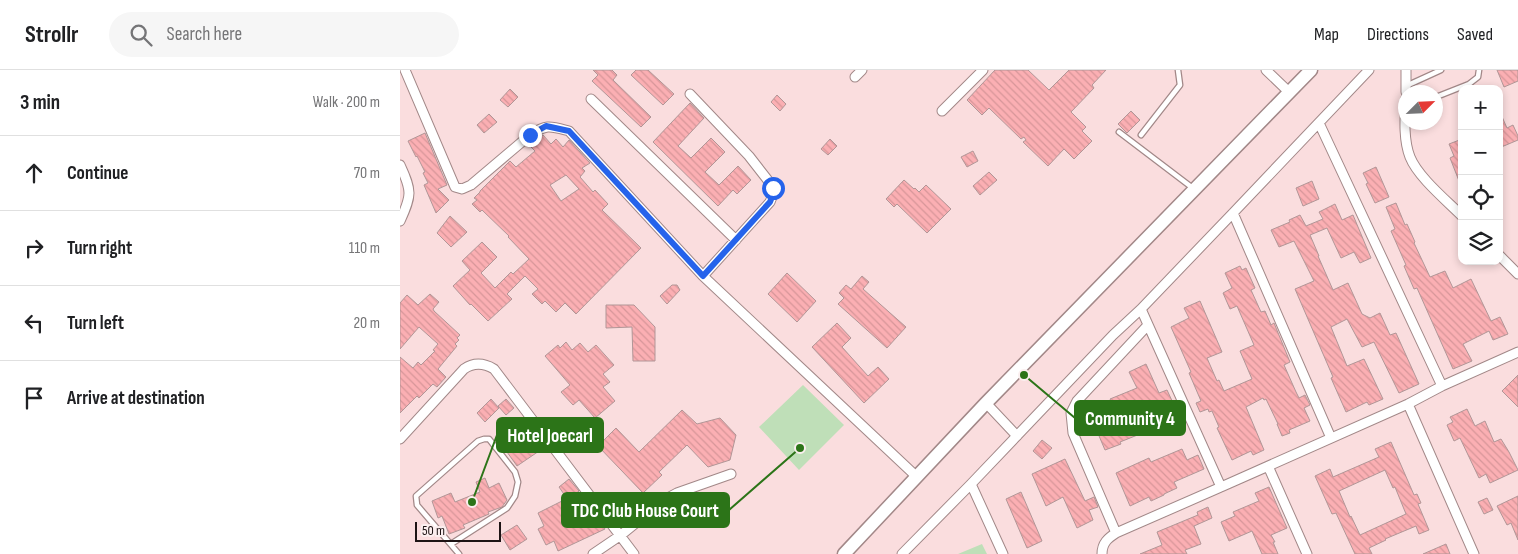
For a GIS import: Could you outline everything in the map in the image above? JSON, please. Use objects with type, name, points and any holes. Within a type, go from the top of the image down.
[{"type":"main road","points":[[844,554],[986,404],[1312,70]]},
{"type":"street","points":[[405,70],[457,188],[462,189],[471,185],[539,129],[546,126],[569,131],[703,276],[917,477]]},
{"type":"street","points":[[855,77],[862,70]]},
{"type":"street","points":[[942,111],[983,70]]},
{"type":"street","points":[[1266,70],[1290,93]]},
{"type":"street","points":[[902,554],[1113,334],[1141,309],[1233,214],[1369,70]]},
{"type":"street","points":[[1406,70],[1406,85]]},
{"type":"street","points":[[690,94],[749,156],[774,192],[770,202],[703,276]]},
{"type":"street","points":[[591,99],[736,240]]},
{"type":"street","points":[[1319,123],[1442,386]]},
{"type":"street","points":[[1405,130],[1409,155],[1414,165],[1420,173],[1458,208]]},
{"type":"street","points":[[400,165],[410,189],[408,202],[400,221]]},
{"type":"street","points":[[1233,214],[1331,438]]},
{"type":"street","points":[[1503,259],[1518,274]]},
{"type":"street","points":[[1141,309],[1221,487]]},
{"type":"street","points":[[1116,533],[1073,433],[1071,413],[1077,401],[1148,325]]},
{"type":"street","points":[[1102,554],[1106,540],[1116,533],[1408,404],[1442,386],[1518,352]]},
{"type":"street","points":[[400,439],[464,369],[476,363],[487,365],[494,369],[634,554]]},
{"type":"street","points":[[986,404],[1017,436]]},
{"type":"street","points":[[1408,404],[1474,554]]},
{"type":"street","points":[[1268,466],[1307,554]]},
{"type":"street","points":[[593,554],[621,535],[664,500],[677,493],[731,474]]},
{"type":"street","points":[[971,484],[1003,554]]},
{"type":"lane","points":[[1141,135],[1180,86],[1178,70]]},
{"type":"lane","points":[[1413,85],[1441,70]]},
{"type":"lane","points":[[1443,94],[1469,84],[1478,76],[1479,70]]},
{"type":"lane","points":[[1119,132],[1195,189]]},
{"type":"lane","points":[[451,544],[507,508],[515,496],[518,482],[515,472],[489,439],[478,441],[416,496],[417,505],[459,554]]},
{"type":"green space","points":[[803,385],[844,425],[799,470],[759,427]]},
{"type":"green space","points":[[982,544],[987,554],[958,554]]},
{"type":"building","points":[[593,70],[612,70],[617,75],[613,80],[651,117],[641,127],[592,81],[598,75]]},
{"type":"building","points":[[636,70],[648,70],[674,94],[663,105],[631,75]]},
{"type":"building","points":[[995,70],[1028,70],[1049,90],[1069,70],[1106,70],[1092,85],[1094,88],[1071,112],[1086,127],[1082,131],[1092,141],[1074,159],[1064,149],[1048,166],[1023,142],[1026,140],[1024,137],[1021,139],[989,108],[982,115],[967,100]]},
{"type":"building","points":[[1497,70],[1518,70],[1518,81],[1504,87]]},
{"type":"building","points":[[510,89],[518,97],[508,107],[500,100]]},
{"type":"building","points":[[777,95],[786,104],[780,111],[771,102]]},
{"type":"building","points":[[690,103],[704,118],[678,146],[691,158],[711,138],[725,152],[705,172],[719,185],[738,166],[751,180],[737,194],[733,190],[718,206],[653,142]]},
{"type":"building","points":[[1131,111],[1140,120],[1127,133],[1118,124]]},
{"type":"building","points":[[489,114],[497,122],[484,133],[477,125]]},
{"type":"building","points":[[1503,119],[1507,128],[1513,125],[1518,140],[1503,146]]},
{"type":"building","points":[[425,133],[447,185],[438,189],[449,200],[436,213],[424,185],[428,183],[423,173],[425,172],[408,141]]},
{"type":"building","points":[[543,135],[551,144],[556,139],[563,147],[569,140],[590,163],[582,168],[585,171],[580,177],[593,192],[595,190],[608,204],[602,210],[641,248],[576,314],[565,303],[556,312],[545,301],[542,304],[532,294],[538,289],[525,276],[507,294],[512,299],[488,321],[453,286],[470,270],[462,261],[482,242],[497,257],[481,273],[495,288],[511,272],[513,274],[529,259],[509,236],[482,210],[480,212],[472,204],[477,200],[474,198],[480,191],[510,161],[516,167],[535,151],[529,145]],"holes":[[[566,175],[579,189],[561,201],[550,185]]]},
{"type":"building","points":[[830,139],[837,146],[828,155],[821,149]]},
{"type":"building","points":[[1458,141],[1458,178],[1450,158],[1454,156],[1449,144]]},
{"type":"building","points":[[973,151],[978,161],[967,167],[961,157]]},
{"type":"building","points":[[1376,167],[1389,197],[1375,203],[1363,173]]},
{"type":"building","points":[[989,172],[997,180],[980,195],[973,186]]},
{"type":"building","points":[[904,180],[919,192],[926,185],[951,209],[927,233],[897,204],[894,207],[886,199]]},
{"type":"building","points":[[1312,181],[1319,199],[1303,206],[1296,188]]},
{"type":"building","points":[[1396,203],[1430,277],[1445,271],[1453,288],[1471,279],[1491,321],[1500,317],[1508,334],[1493,340],[1489,331],[1463,344],[1472,361],[1453,369],[1417,288],[1414,289],[1391,231],[1395,229],[1386,207]]},
{"type":"building","points":[[1335,204],[1342,220],[1353,215],[1371,258],[1360,263],[1354,252],[1341,258],[1327,228],[1310,235],[1333,290],[1348,283],[1362,314],[1370,318],[1380,313],[1390,335],[1396,333],[1419,384],[1399,393],[1374,342],[1362,347],[1347,319],[1331,327],[1347,366],[1364,359],[1383,399],[1369,405],[1367,402],[1346,412],[1295,289],[1314,281],[1294,241],[1279,247],[1271,230],[1290,222],[1289,220],[1300,215],[1306,226],[1323,219],[1319,212]]},
{"type":"building","points":[[450,216],[467,232],[451,247],[437,233]]},
{"type":"building","points":[[1240,266],[1242,270],[1246,268],[1255,288],[1251,290],[1261,312],[1265,311],[1271,325],[1274,323],[1290,362],[1284,365],[1299,398],[1305,395],[1310,405],[1304,408],[1310,421],[1289,430],[1290,433],[1282,436],[1266,399],[1264,400],[1263,398],[1246,407],[1264,450],[1253,455],[1251,451],[1232,460],[1217,428],[1219,427],[1212,411],[1209,412],[1208,409],[1200,412],[1196,403],[1201,401],[1189,373],[1191,372],[1171,327],[1189,318],[1184,308],[1200,301],[1222,352],[1207,358],[1217,381],[1219,380],[1224,391],[1252,379],[1240,351],[1254,345],[1237,306],[1230,309],[1223,293],[1232,288],[1225,273]]},
{"type":"building","points":[[787,273],[816,301],[797,322],[768,294]]},
{"type":"building","points":[[862,276],[869,282],[863,289],[906,327],[887,348],[838,304],[844,298],[839,293],[846,285],[851,289]]},
{"type":"building","points":[[672,285],[677,285],[680,290],[667,304],[660,296]]},
{"type":"building","points":[[430,294],[439,302],[433,309],[434,311],[460,335],[457,338],[459,340],[455,344],[457,346],[438,369],[446,377],[437,387],[433,384],[419,398],[417,396],[400,413],[400,357],[413,368],[418,362],[421,365],[435,351],[433,350],[438,344],[419,327],[400,349],[400,303],[407,295],[418,305]]},
{"type":"building","points":[[606,305],[634,305],[655,327],[655,361],[633,361],[632,327],[606,328]]},
{"type":"building","points":[[837,323],[851,338],[842,347],[868,376],[878,367],[889,379],[864,403],[812,347]]},
{"type":"building","points":[[566,342],[572,350],[580,343],[588,352],[596,345],[614,365],[603,374],[610,382],[603,387],[615,401],[595,418],[579,400],[573,405],[561,392],[570,385],[545,356],[558,345],[560,348]]},
{"type":"building","points":[[1146,364],[1159,393],[1167,390],[1174,405],[1166,408],[1173,422],[1120,442],[1121,444],[1105,450],[1091,417],[1114,407],[1110,399],[1137,388],[1129,372]]},
{"type":"building","points":[[1518,375],[1518,407],[1502,391]]},
{"type":"building","points":[[491,399],[499,408],[485,422],[477,413]]},
{"type":"building","points":[[506,399],[514,408],[506,415],[498,406]]},
{"type":"building","points":[[1467,409],[1475,426],[1485,421],[1494,442],[1501,439],[1518,470],[1490,483],[1486,474],[1479,478],[1460,438],[1454,441],[1447,425],[1453,422],[1450,417]]},
{"type":"building","points":[[682,410],[697,424],[720,418],[736,435],[730,460],[708,467],[687,445],[659,472],[662,475],[643,493],[598,446],[616,428],[639,452]]},
{"type":"building","points":[[535,434],[545,447],[517,466],[507,452]]},
{"type":"building","points":[[1042,440],[1052,448],[1042,459],[1033,451]]},
{"type":"building","points":[[1391,442],[1414,495],[1417,494],[1421,503],[1418,504],[1429,530],[1419,534],[1416,526],[1369,548],[1372,554],[1355,554],[1336,513],[1332,514],[1315,476],[1330,469],[1333,477],[1379,457],[1375,449]],"holes":[[[1385,470],[1393,488],[1395,487],[1406,514],[1360,535],[1339,491]]]},
{"type":"building","points":[[1182,449],[1187,460],[1198,455],[1204,469],[1174,482],[1177,488],[1164,495],[1151,501],[1149,497],[1130,506],[1116,473],[1149,458],[1151,462]]},
{"type":"building","points":[[1065,459],[1085,501],[1094,497],[1098,507],[1089,510],[1093,520],[1077,528],[1063,497],[1046,506],[1032,474]]},
{"type":"building","points":[[485,478],[489,488],[499,483],[507,500],[502,507],[463,525],[465,528],[449,534],[442,516],[438,518],[432,501],[451,493],[455,502],[480,492],[476,482]]},
{"type":"building","points":[[569,479],[579,491],[568,500],[559,487]]},
{"type":"building","points":[[1269,487],[1287,528],[1271,535],[1278,554],[1262,554],[1252,531],[1229,541],[1221,522],[1235,516],[1233,512],[1259,501],[1255,493]]},
{"type":"building","points":[[1021,492],[1042,541],[1027,548],[1006,499]]},
{"type":"building","points":[[1518,496],[1518,540],[1511,523],[1507,525],[1497,506]]},
{"type":"building","points":[[1487,498],[1493,510],[1484,514],[1478,502]]},
{"type":"building","points":[[566,499],[575,518],[591,507],[605,529],[558,551],[554,541],[546,545],[538,529],[544,526],[538,513]]},
{"type":"building","points":[[1208,507],[1212,518],[1194,526],[1201,544],[1185,550],[1187,554],[1140,554],[1162,545],[1157,532],[1198,515],[1197,512]]},
{"type":"building","points":[[517,525],[527,539],[510,550],[501,535]]},
{"type":"building","points":[[1446,544],[1450,554],[1423,554]]},
{"type":"place","name":"Community 4","points":[[1024,375]]},
{"type":"place","name":"TDC Club House Court","points":[[800,448]]},
{"type":"place","name":"Hotel Joecarl","points":[[472,502]]},
{"type":"route","points":[[530,135],[546,126],[569,131],[703,276],[770,202],[773,197],[773,188]]}]
